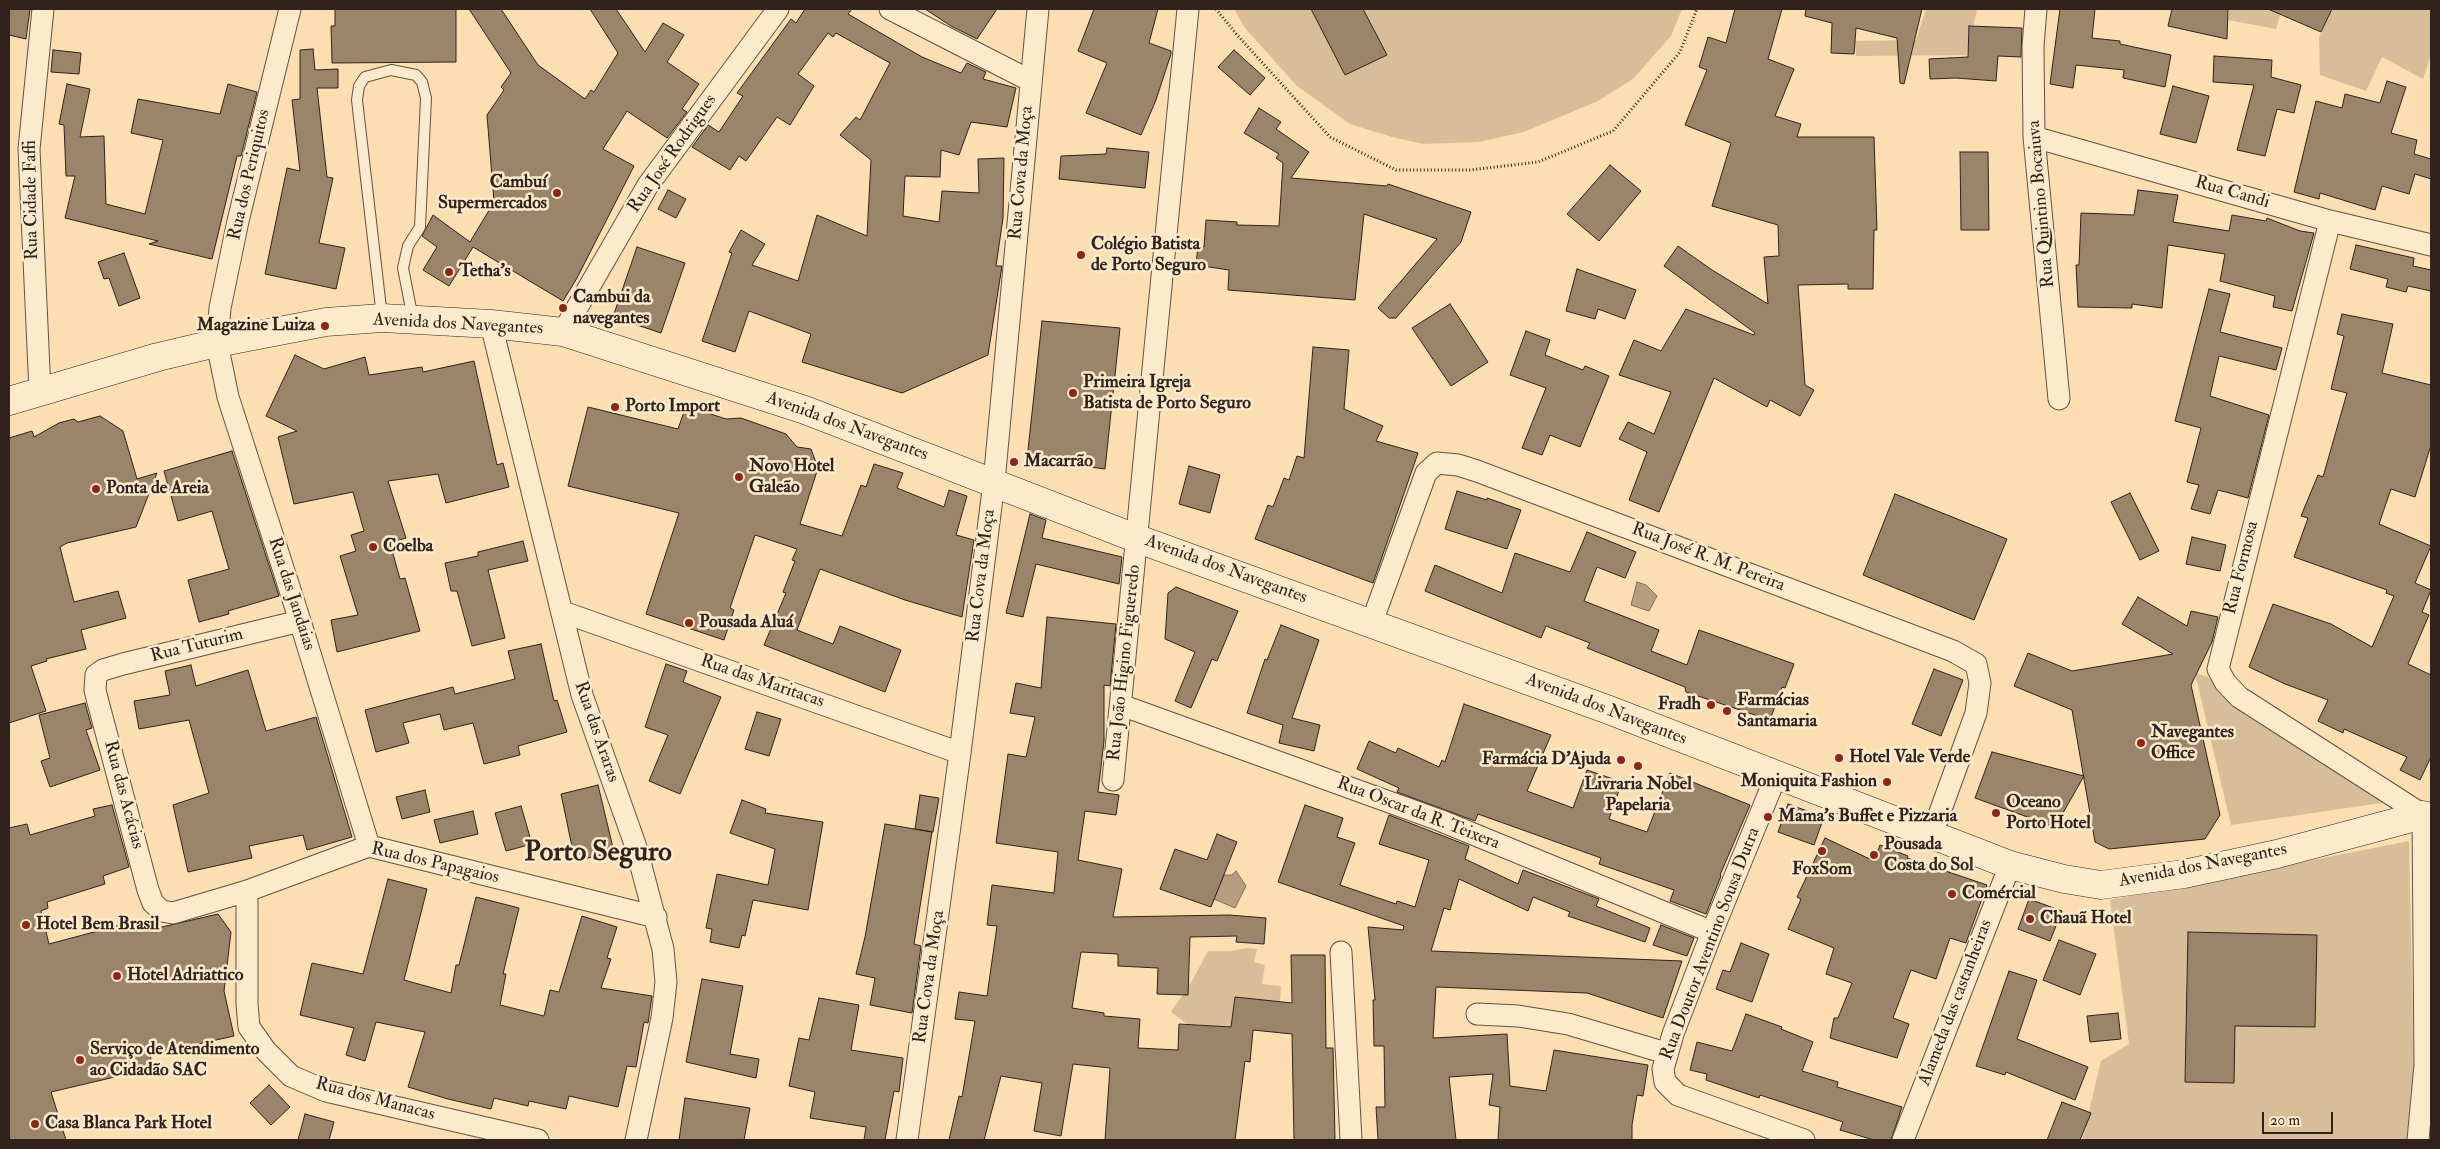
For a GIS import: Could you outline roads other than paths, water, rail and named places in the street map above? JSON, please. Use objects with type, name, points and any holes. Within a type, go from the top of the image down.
[{"type":"main road","name":"Avenida dos Navegantes","points":[[9,401],[158,357],[217,343],[326,322],[382,318],[491,324],[563,332],[805,410],[1138,539],[1372,622],[1609,710],[2010,865],[2064,879],[2101,885],[2225,866],[2428,810]]},
{"type":"street","name":"Rua Cidade Faffi","points":[[40,392],[29,149],[43,9]]},
{"type":"street","name":"Rua dos Periquitos","points":[[217,343],[220,308],[240,212],[290,9]]},
{"type":"street","name":"Rua José Rodrigues","points":[[563,332],[648,185],[778,9]]},
{"type":"street","points":[[890,9],[1029,80]]},
{"type":"street","name":"Rua Cova da Moça","points":[[907,1140],[960,753],[994,482],[1029,80],[1038,9]]},
{"type":"street","name":"Rua João Higino Figueredo","points":[[1113,780],[1138,539],[1188,9]]},
{"type":"street","name":"Rua Quintino Bocaiuva","points":[[2036,9],[2033,46],[2034,136],[2059,399]]},
{"type":"street","name":"Rua Candi","points":[[2034,136],[2330,221],[2431,245]]},
{"type":"street","name":"Rua Formosa","points":[[2330,221],[2218,669],[2225,682],[2238,697],[2428,810]]},
{"type":"street","name":"Rua das Araras","points":[[491,324],[582,695],[636,847],[663,949],[666,982],[662,1018],[636,1140]]},
{"type":"street","name":"Rua das Jandaias","points":[[217,343],[228,397],[300,621],[369,846]]},
{"type":"street","name":"Rua José R. M. Pereira","points":[[1372,622],[1426,473],[1437,463],[1458,465],[1478,470],[1953,651],[1976,664],[1980,684],[1976,713],[1932,834]]},
{"type":"street","name":"Rua das Maritacas","points":[[563,612],[960,753]]},
{"type":"street","name":"Rua Tuturim","points":[[96,675],[103,670],[123,664],[300,621]]},
{"type":"street","name":"Rua das Acácias","points":[[96,675],[95,690],[148,890],[153,903],[162,911]]},
{"type":"street","name":"Rua Oscar da R. Teixera","points":[[1121,705],[1439,820],[1712,932]]},
{"type":"street","name":"Rua Doutor Aventino Sousa Dutra","points":[[1776,776],[1712,932],[1666,1053],[1663,1069],[1665,1082],[1678,1095],[1804,1140]]},
{"type":"street","points":[[2418,1140],[2425,1065],[2428,810]]},
{"type":"street","name":"Rua dos Papagaios","points":[[162,911],[173,913],[248,891],[369,846],[656,917]]},
{"type":"street","name":"Alameda das castanheiras","points":[[1903,1140],[2010,865]]},
{"type":"street","name":"Rua dos Manacas","points":[[248,891],[247,1004],[249,1027],[266,1051],[291,1076],[326,1091],[538,1140]]},
{"type":"street","points":[[1341,952],[1351,1140]]},
{"type":"street","points":[[1477,1014],[1518,1016],[1568,1024],[1666,1053]]},
{"type":"lane","points":[[382,318],[357,100],[359,86],[366,77],[391,70],[416,75],[422,82],[426,98],[420,227],[408,246],[403,268],[413,321]]},
{"type":"place","name":"Cambuí Supermercados","points":[[557,193]]},
{"type":"place","name":"Colégio Batista de Porto Seguro","points":[[1081,255]]},
{"type":"place","name":"Tetha's","points":[[449,272]]},
{"type":"place","name":"Cambui da navegantes","points":[[563,308]]},
{"type":"place","name":"Magazine Luiza","points":[[325,326]]},
{"type":"place","name":"Primeira Igreja Batista de Porto Seguro","points":[[1073,393]]},
{"type":"place","name":"Porto Import","points":[[615,407]]},
{"type":"place","name":"Macarrão","points":[[1014,462]]},
{"type":"place","name":"Novo Hotel Galeão","points":[[739,477]]},
{"type":"place","name":"Ponta de Areia","points":[[96,489]]},
{"type":"place","name":"Coelba","points":[[373,547]]},
{"type":"place","name":"Pousada Aluá","points":[[689,623]]},
{"type":"place","name":"Fradh","points":[[1711,705]]},
{"type":"place","name":"Farmácias Santamaria","points":[[1727,711]]},
{"type":"place","name":"Navegantes Office","points":[[2141,743]]},
{"type":"place","name":"Hotel Vale Verde","points":[[1839,758]]},
{"type":"place","name":"Farmácia D'Ajuda","points":[[1621,760]]},
{"type":"place","name":"Livraria Nobel Papelaria","points":[[1638,766]]},
{"type":"place","name":"Moniquita Fashion","points":[[1887,782]]},
{"type":"place","name":"Oceano Porto Hotel","points":[[1996,813]]},
{"type":"place","name":"Mama's Buffet e Pizzaria","points":[[1768,817]]},
{"type":"place","name":"FoxSom","points":[[1822,851]]},
{"type":"place","name":"Pousada Costa do Sol","points":[[1874,855]]},
{"type":"place","name":"Comércial","points":[[1952,894]]},
{"type":"place","name":"Chauã Hotel","points":[[2030,919]]},
{"type":"place","name":"Hotel Bem Brasil","points":[[26,925]]},
{"type":"place","name":"Hotel Adriattico","points":[[117,976]]},
{"type":"place","name":"Serviço de Atendimento ao Cidadão SAC","points":[[80,1060]]},
{"type":"place","name":"Casa Blanca Park Hotel","points":[[35,1124]]},
{"type":"district","name":"Porto Seguro","points":[[598,854]]}]
